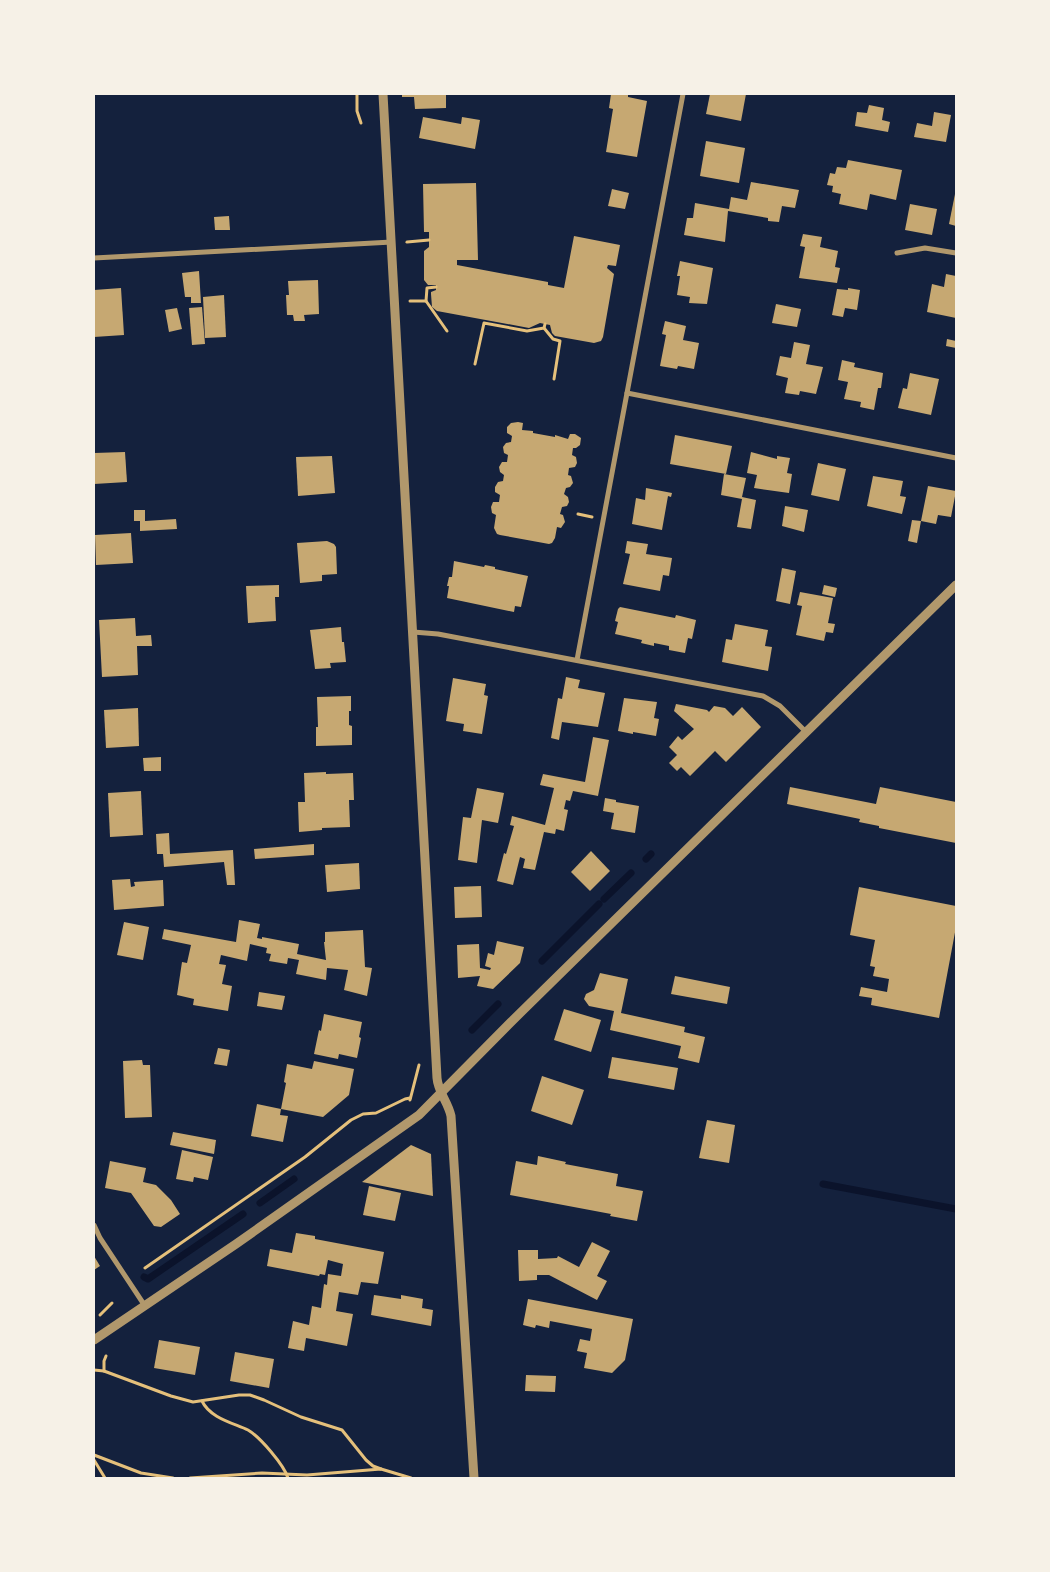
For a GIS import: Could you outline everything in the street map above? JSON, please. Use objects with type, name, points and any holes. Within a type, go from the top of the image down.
[{"type":"street","points":[[383,94],[437,1078],[440,1093],[448,1103],[451,1116],[474,1478]]},
{"type":"street","points":[[577,660],[683,94]]},
{"type":"street","points":[[94,258],[392,242]]},
{"type":"street","points":[[897,253],[925,248],[956,253]]},
{"type":"street","points":[[627,393],[956,458]]},
{"type":"street","points":[[94,1340],[400,1130],[419,1115],[511,1022],[956,585]]},
{"type":"street","points":[[413,632],[438,634],[763,696],[780,706],[806,732]]},
{"type":"street","points":[[94,1225],[100,1238],[144,1306]]},
{"type":"path","points":[[357,94],[357,111],[361,123]]},
{"type":"path","points":[[406,242],[429,240]]},
{"type":"path","points":[[436,287],[427,288],[426,301],[447,331]]},
{"type":"path","points":[[409,301],[426,301]]},
{"type":"path","points":[[476,364],[484,323],[527,331],[544,326],[553,338],[560,340],[554,379]]},
{"type":"path","points":[[578,514],[585,516]]},
{"type":"path","points":[[411,1105],[410,1098],[420,1061]]},
{"type":"path","points":[[145,1268],[305,1157],[351,1120],[363,1114],[376,1113],[410,1098]]},
{"type":"path","points":[[99,1316],[112,1303]]},
{"type":"path","points":[[104,1371],[106,1356]]},
{"type":"path","points":[[94,1370],[104,1371],[182,1399],[202,1401],[250,1395],[301,1418],[342,1430],[373,1466],[411,1478]]},
{"type":"path","points":[[202,1401],[210,1411],[223,1420],[250,1431],[282,1467],[287,1476]]},
{"type":"path","points":[[94,1455],[141,1473],[173,1478]]},
{"type":"path","points":[[94,1460],[105,1478]]},
{"type":"path","points":[[190,1478],[262,1473],[287,1476],[381,1469]]},
{"type":"building","points":[[402,94],[446,94],[446,108],[415,109],[414,97],[402,97]]},
{"type":"building","points":[[611,94],[628,94],[628,97],[647,101],[637,157],[606,152],[613,109],[609,108]]},
{"type":"building","points":[[710,94],[746,94],[741,121],[706,114]]},
{"type":"building","points":[[869,105],[884,108],[882,120],[890,122],[888,132],[855,126],[857,112],[867,113]]},
{"type":"building","points":[[934,112],[951,115],[946,142],[914,137],[917,123],[932,126]]},
{"type":"building","points":[[423,117],[461,124],[462,117],[480,120],[475,149],[419,138]]},
{"type":"building","points":[[706,141],[745,148],[739,183],[700,176]]},
{"type":"building","points":[[848,160],[902,170],[896,200],[870,194],[867,210],[839,204],[841,194],[832,192],[833,186],[827,185],[830,173],[835,174],[837,167],[846,168]]},
{"type":"building","points":[[751,182],[799,190],[795,208],[782,206],[779,222],[768,221],[768,218],[728,211],[725,242],[684,235],[687,218],[693,218],[695,203],[729,209],[731,197],[747,200]]},
{"type":"building","points":[[476,183],[478,260],[457,260],[457,265],[548,282],[548,285],[564,288],[574,236],[620,245],[616,266],[608,265],[607,268],[614,274],[601,341],[594,343],[555,336],[550,325],[540,323],[529,328],[437,311],[432,307],[431,292],[436,290],[436,285],[428,285],[424,280],[424,251],[429,247],[429,232],[424,232],[423,184]]},
{"type":"building","points":[[612,189],[629,193],[625,209],[608,206]]},
{"type":"building","points":[[956,194],[956,226],[949,224]]},
{"type":"building","points":[[910,204],[937,209],[932,235],[905,230]]},
{"type":"building","points":[[229,216],[230,230],[215,230],[214,217]]},
{"type":"building","points":[[803,234],[822,237],[820,247],[838,251],[835,267],[840,268],[837,283],[799,278],[805,247],[800,246]]},
{"type":"building","points":[[680,261],[713,268],[707,304],[689,303],[690,297],[677,295],[680,276],[677,276]]},
{"type":"building","points":[[199,271],[201,303],[191,303],[191,297],[185,297],[182,273]]},
{"type":"building","points":[[946,274],[956,276],[956,318],[927,312],[932,284],[944,287]]},
{"type":"building","points":[[318,280],[319,314],[304,315],[305,321],[294,321],[293,315],[287,315],[286,295],[289,295],[288,281]]},
{"type":"building","points":[[121,288],[124,335],[94,337],[94,290]]},
{"type":"building","points":[[848,288],[860,290],[857,310],[845,308],[843,317],[832,315],[837,289],[848,290]]},
{"type":"building","points":[[224,295],[226,337],[205,338],[203,297]]},
{"type":"building","points":[[776,304],[801,309],[797,327],[772,323]]},
{"type":"building","points":[[202,307],[205,344],[192,345],[189,308]]},
{"type":"building","points":[[177,308],[182,329],[169,332],[165,310]]},
{"type":"building","points":[[665,321],[686,326],[683,340],[699,343],[694,369],[678,366],[677,369],[660,366],[666,335],[662,334]]},
{"type":"building","points":[[947,339],[956,341],[956,348],[946,346]]},
{"type":"building","points":[[794,342],[810,345],[806,364],[823,367],[816,394],[800,391],[799,395],[785,393],[788,378],[776,375],[780,356],[791,358]]},
{"type":"building","points":[[842,360],[855,363],[854,367],[883,373],[881,388],[878,388],[874,410],[860,407],[861,402],[844,399],[848,382],[838,380]]},
{"type":"building","points":[[910,373],[939,379],[931,415],[898,408],[903,388],[907,389]]},
{"type":"building","points":[[511,423],[523,423],[522,430],[533,431],[533,433],[555,437],[555,435],[568,439],[570,434],[575,434],[581,438],[580,445],[573,448],[572,455],[576,457],[577,463],[575,467],[569,468],[568,475],[571,476],[573,483],[570,487],[566,488],[564,494],[568,497],[569,502],[567,506],[562,507],[560,514],[563,515],[565,522],[561,528],[557,527],[555,538],[549,544],[500,535],[497,534],[494,528],[496,515],[492,513],[491,507],[493,502],[499,502],[500,495],[495,492],[495,487],[498,482],[503,481],[504,475],[500,472],[499,467],[502,462],[507,462],[508,455],[504,453],[503,447],[506,443],[511,442],[512,436],[507,433],[507,427]]},
{"type":"building","points":[[675,435],[732,446],[726,474],[670,464]]},
{"type":"building","points":[[125,452],[127,482],[94,484],[94,453]]},
{"type":"building","points":[[751,452],[777,459],[777,456],[790,458],[787,473],[792,474],[789,493],[754,488],[757,475],[747,473]]},
{"type":"building","points":[[332,456],[335,493],[298,496],[296,457]]},
{"type":"building","points":[[818,463],[846,469],[839,501],[811,495]]},
{"type":"building","points":[[724,474],[746,478],[742,497],[756,500],[751,529],[737,527],[742,499],[721,495]]},
{"type":"building","points":[[873,476],[903,481],[900,496],[906,497],[902,514],[867,506]]},
{"type":"building","points":[[928,486],[956,491],[951,517],[938,515],[936,524],[921,521]]},
{"type":"building","points":[[646,488],[672,493],[671,497],[668,496],[662,530],[632,524],[636,498],[645,500]]},
{"type":"building","points":[[785,506],[808,510],[804,532],[782,526]]},
{"type":"building","points":[[134,510],[145,510],[145,521],[176,519],[177,529],[140,531],[140,521],[134,521]]},
{"type":"building","points":[[912,520],[921,521],[917,543],[908,541]]},
{"type":"building","points":[[131,533],[133,563],[96,565],[95,535]]},
{"type":"building","points":[[327,541],[336,547],[337,574],[322,575],[322,581],[300,583],[297,543]]},
{"type":"building","points":[[627,541],[648,544],[646,554],[672,558],[669,576],[663,575],[660,591],[623,584],[630,554],[625,553]]},
{"type":"building","points":[[454,561],[484,567],[485,565],[495,567],[495,569],[528,576],[521,607],[515,606],[514,612],[447,598],[449,586],[447,586],[449,577],[452,577]]},
{"type":"building","points":[[782,568],[796,571],[790,604],[776,601]]},
{"type":"building","points":[[279,585],[279,597],[275,597],[276,621],[248,623],[246,586]]},
{"type":"building","points":[[824,585],[837,588],[835,597],[822,594]]},
{"type":"building","points":[[800,592],[833,598],[828,623],[835,624],[833,633],[826,632],[824,641],[796,635],[802,606],[797,605]]},
{"type":"building","points":[[620,607],[675,618],[676,615],[696,620],[692,639],[688,638],[685,653],[669,650],[669,646],[654,643],[654,646],[641,643],[642,640],[615,634],[618,622],[615,621]]},
{"type":"building","points":[[135,618],[136,636],[151,635],[152,646],[137,646],[138,675],[102,677],[99,620]]},
{"type":"building","points":[[735,624],[768,630],[765,646],[772,647],[768,671],[722,662],[726,639],[732,640]]},
{"type":"building","points":[[341,627],[346,662],[330,663],[331,668],[315,669],[310,630]]},
{"type":"building","points":[[566,677],[580,680],[578,688],[605,693],[598,727],[562,722],[559,740],[551,738],[558,698],[562,699]]},
{"type":"building","points":[[453,678],[486,684],[484,695],[488,696],[482,734],[463,731],[464,724],[446,721]]},
{"type":"building","points":[[351,696],[349,725],[352,726],[352,745],[316,746],[316,727],[318,727],[317,697]]},
{"type":"building","points":[[624,698],[657,702],[654,718],[659,719],[656,736],[618,731]]},
{"type":"building","points":[[676,704],[709,712],[714,706],[725,708],[733,716],[742,707],[761,727],[726,762],[715,751],[690,776],[681,767],[677,771],[669,763],[677,755],[669,747],[678,736],[682,740],[694,729],[674,711]]},
{"type":"building","points":[[138,708],[139,746],[106,748],[104,710]]},
{"type":"building","points":[[593,737],[609,740],[598,796],[573,791],[570,801],[566,800],[564,809],[568,810],[564,831],[556,829],[555,834],[544,832],[535,870],[523,868],[525,859],[520,857],[513,885],[497,881],[504,853],[506,854],[514,826],[510,825],[512,816],[545,825],[554,788],[540,785],[543,774],[585,782]]},
{"type":"building","points":[[161,757],[161,771],[144,771],[143,758]]},
{"type":"building","points":[[326,772],[326,774],[353,773],[354,800],[349,800],[350,827],[322,828],[322,830],[299,832],[298,802],[305,802],[304,773]]},
{"type":"building","points":[[790,787],[876,804],[880,787],[956,802],[956,843],[879,828],[879,826],[859,822],[860,819],[787,804]]},
{"type":"building","points":[[477,788],[504,793],[498,823],[482,820],[477,863],[458,860],[463,817],[471,818]]},
{"type":"building","points":[[141,791],[143,835],[110,837],[108,793]]},
{"type":"building","points":[[605,798],[639,806],[635,833],[611,829],[614,813],[603,811]]},
{"type":"building","points":[[169,833],[170,854],[233,850],[235,885],[227,885],[224,862],[164,867],[163,854],[157,854],[156,834]]},
{"type":"building","points":[[314,844],[314,855],[255,859],[254,849]]},
{"type":"building","points":[[591,851],[610,871],[590,891],[571,872]]},
{"type":"building","points":[[359,863],[360,889],[327,892],[325,865]]},
{"type":"building","points":[[130,879],[131,887],[135,886],[134,882],[163,880],[164,906],[114,910],[112,880]]},
{"type":"building","points":[[481,886],[482,917],[455,918],[454,887]]},
{"type":"building","points":[[859,887],[956,906],[956,927],[939,1018],[871,1005],[872,998],[859,996],[861,987],[887,992],[889,979],[873,976],[875,967],[870,966],[875,940],[850,935]]},
{"type":"building","points":[[239,920],[260,924],[257,938],[262,939],[262,937],[299,944],[297,954],[326,960],[325,932],[363,930],[365,967],[372,968],[367,996],[344,990],[348,970],[327,968],[326,980],[296,974],[299,960],[288,958],[287,964],[269,961],[271,954],[266,953],[267,948],[250,944],[247,961],[221,955],[219,964],[226,965],[222,984],[232,986],[228,1011],[193,1005],[194,999],[177,995],[182,962],[187,963],[191,945],[162,939],[164,929],[236,942]]},
{"type":"building","points":[[124,922],[149,927],[143,960],[117,955]]},
{"type":"building","points":[[497,941],[524,947],[520,963],[493,989],[477,986],[480,976],[458,978],[457,945],[479,944],[480,968],[490,970],[491,968],[485,966],[488,953],[494,955]]},
{"type":"building","points":[[600,973],[628,979],[621,1013],[685,1027],[684,1032],[705,1037],[699,1063],[678,1058],[681,1046],[610,1030],[614,1011],[589,1006],[584,999],[586,994],[594,990]]},
{"type":"building","points":[[675,976],[730,987],[727,1004],[671,994]]},
{"type":"building","points":[[259,992],[285,996],[282,1010],[257,1006]]},
{"type":"building","points":[[564,1009],[601,1020],[591,1052],[554,1040]]},
{"type":"building","points":[[324,1014],[362,1022],[357,1058],[339,1054],[338,1059],[314,1054]]},
{"type":"building","points":[[218,1048],[230,1050],[227,1066],[214,1064]]},
{"type":"building","points":[[612,1057],[678,1068],[674,1090],[608,1078]]},
{"type":"building","points":[[142,1060],[143,1065],[150,1065],[152,1117],[125,1118],[123,1061]]},
{"type":"building","points":[[314,1061],[354,1069],[349,1095],[323,1117],[281,1109],[286,1083],[284,1082],[287,1064],[312,1069]]},
{"type":"building","points":[[542,1076],[584,1090],[572,1125],[531,1111]]},
{"type":"building","points":[[257,1104],[281,1109],[280,1115],[288,1116],[283,1142],[251,1136]]},
{"type":"building","points":[[707,1120],[735,1125],[729,1163],[699,1158]]},
{"type":"building","points":[[173,1132],[216,1140],[214,1154],[170,1145]]},
{"type":"building","points":[[411,1145],[431,1154],[433,1196],[362,1182]]},
{"type":"building","points":[[182,1150],[213,1157],[208,1180],[194,1177],[193,1182],[176,1179]]},
{"type":"building","points":[[538,1156],[566,1162],[565,1164],[618,1174],[616,1186],[643,1191],[637,1221],[610,1216],[611,1214],[510,1195],[516,1161],[537,1165]]},
{"type":"building","points":[[110,1161],[146,1168],[143,1182],[156,1185],[171,1200],[180,1214],[161,1227],[154,1226],[131,1193],[105,1188]]},
{"type":"building","points":[[369,1186],[401,1193],[395,1221],[363,1215]]},
{"type":"building","points":[[296,1233],[315,1236],[315,1239],[384,1252],[378,1284],[361,1282],[358,1295],[339,1292],[336,1311],[353,1314],[347,1346],[306,1338],[304,1351],[288,1348],[293,1321],[309,1325],[312,1306],[321,1308],[324,1284],[327,1285],[328,1274],[341,1276],[343,1264],[328,1260],[325,1275],[320,1274],[319,1276],[267,1266],[270,1249],[292,1253]]},
{"type":"building","points":[[592,1242],[610,1251],[597,1276],[607,1281],[597,1300],[549,1275],[537,1275],[537,1280],[519,1281],[518,1250],[538,1250],[538,1259],[557,1258],[558,1256],[579,1267]]},
{"type":"building","points":[[94,1256],[100,1266],[94,1270]]},
{"type":"building","points":[[374,1295],[401,1299],[401,1295],[423,1299],[422,1308],[433,1310],[431,1326],[371,1315]]},
{"type":"building","points":[[528,1299],[633,1319],[625,1360],[612,1373],[584,1368],[587,1353],[577,1351],[580,1339],[590,1341],[592,1329],[550,1321],[549,1328],[536,1325],[535,1328],[523,1325]]},
{"type":"building","points":[[159,1340],[200,1347],[195,1375],[154,1368]]},
{"type":"building","points":[[235,1352],[274,1359],[269,1388],[230,1381]]},
{"type":"building","points":[[526,1375],[556,1376],[555,1392],[525,1391]]},
{"type":"waterway","points":[[646,859],[651,854]]},
{"type":"waterway","points":[[604,899],[631,873]]},
{"type":"waterway","points":[[542,961],[599,904]]},
{"type":"waterway","points":[[472,1030],[498,1004]]},
{"type":"waterway","points":[[260,1203],[294,1179]]},
{"type":"waterway","points":[[823,1184],[956,1209]]},
{"type":"waterway","points":[[144,1277],[148,1279],[243,1214]]}]
